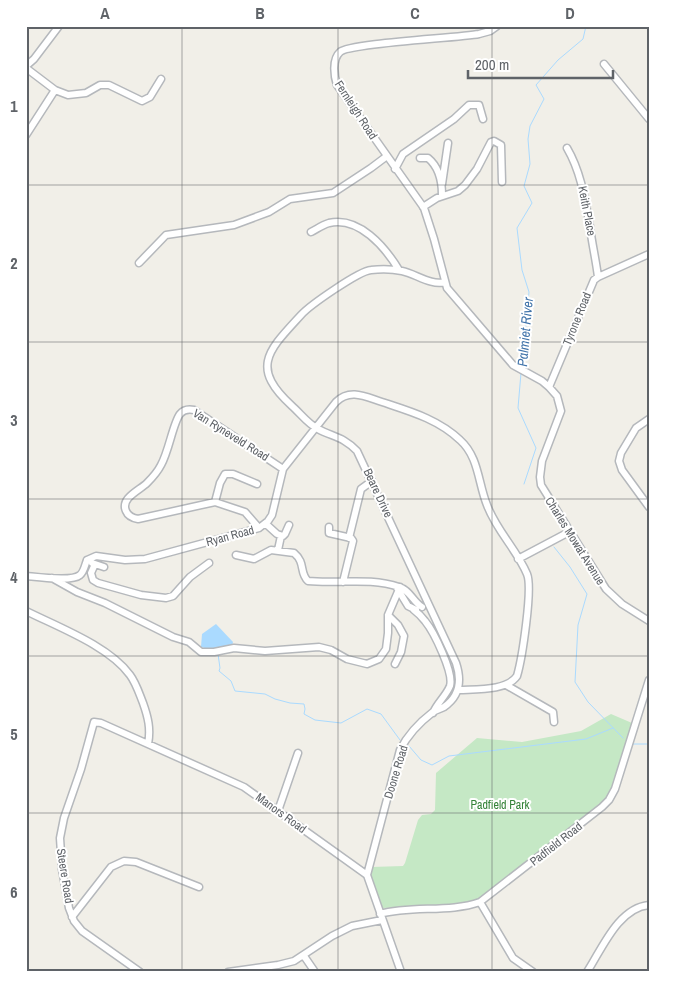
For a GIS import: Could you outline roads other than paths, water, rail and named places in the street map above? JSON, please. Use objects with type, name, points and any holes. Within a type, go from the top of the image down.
[{"type":"street","points":[[59,26],[26,67],[55,90],[68,95],[86,93],[100,85],[109,85],[142,101],[150,97],[161,79]]},
{"type":"street","name":"Fernleigh Road","points":[[445,282],[434,239],[423,207],[337,85],[335,66],[340,52],[367,45],[479,34],[490,31],[498,26]]},
{"type":"street","points":[[604,64],[649,119]]},
{"type":"street","points":[[26,135],[55,90]]},
{"type":"street","points":[[395,169],[403,154],[454,119],[469,105],[479,105],[483,119]]},
{"type":"street","points":[[423,207],[442,196],[458,191],[465,185],[477,169],[491,142],[494,141],[501,145],[502,182]]},
{"type":"street","points":[[442,196],[448,143]]},
{"type":"street","name":"Keith Place","points":[[566,148],[575,164],[582,184],[598,277]]},
{"type":"street","points":[[139,263],[166,235],[234,225],[269,212],[293,198],[333,193],[387,156]]},
{"type":"street","points":[[420,158],[428,158],[432,162],[436,167],[442,185]]},
{"type":"street","points":[[311,232],[330,222],[345,222],[352,225],[380,245],[399,270]]},
{"type":"street","name":"Tyrone Road","points":[[549,387],[592,284],[598,277],[649,254]]},
{"type":"street","points":[[445,282],[438,284],[399,270],[366,271],[315,302],[306,310],[275,344],[270,353],[268,371],[274,389],[317,429],[340,399],[352,394],[414,413],[444,428],[459,439],[472,456],[488,508],[528,577],[528,605],[519,670],[514,680],[506,685],[459,690]]},
{"type":"street","name":"Charles Mowat Avenue","points":[[445,282],[446,288],[513,365],[549,387],[557,396],[561,411],[542,460],[540,477],[545,493],[606,589],[622,604],[649,621]]},
{"type":"street","name":"Van Ryneveld Road","points":[[215,502],[138,519],[130,517],[125,510],[124,505],[129,497],[147,484],[161,465],[178,416],[186,410],[194,410],[284,468]]},
{"type":"street","points":[[649,419],[636,428],[621,453],[619,461],[622,470],[649,507]]},
{"type":"street","name":"Ryan Road","points":[[87,560],[96,556],[125,560],[145,559],[260,528],[266,524],[274,508],[284,468],[317,429]]},
{"type":"street","name":"Beare Drive","points":[[317,429],[337,436],[351,445],[360,456],[425,605],[456,663],[459,676],[459,690]]},
{"type":"street","points":[[256,484],[233,474],[224,474],[215,502],[245,512],[260,528]]},
{"type":"street","points":[[343,582],[353,542],[350,538],[360,489],[372,481]]},
{"type":"street","points":[[266,524],[281,536]]},
{"type":"street","points":[[281,536],[286,534],[289,525]]},
{"type":"street","points":[[329,527],[330,533],[350,538]]},
{"type":"street","points":[[518,559],[569,532]]},
{"type":"street","points":[[278,550],[281,536]]},
{"type":"street","points":[[236,555],[254,559],[269,551],[278,550],[294,553],[303,566],[304,578],[308,581],[377,582],[398,588],[410,594],[418,605],[425,605]]},
{"type":"street","points":[[26,576],[76,578],[81,574],[87,560],[104,567]]},
{"type":"street","points":[[95,564],[91,575],[93,580],[98,583],[160,599],[174,596],[190,576],[208,563]]},
{"type":"street","points":[[52,578],[77,592],[105,603],[173,637],[189,642],[201,652],[208,653],[234,648],[265,651],[319,647],[331,650],[347,660],[360,663],[372,663],[379,659],[386,649],[388,616],[398,588]]},
{"type":"street","points":[[398,588],[408,606],[427,622],[451,680],[448,690],[433,713]]},
{"type":"street","points":[[414,610],[425,605]]},
{"type":"street","points":[[26,611],[102,650],[127,671],[135,682],[148,718],[150,730],[148,744]]},
{"type":"street","points":[[388,616],[398,625],[404,636],[401,652],[395,664]]},
{"type":"street","name":"Padfield Road","points":[[228,972],[287,964],[304,956],[326,940],[352,926],[395,911],[466,906],[480,902],[549,850],[610,800],[649,680]]},
{"type":"street","points":[[506,685],[553,712],[554,722]]},
{"type":"street","name":"Doone Road","points":[[367,875],[400,750],[408,736],[433,713],[448,704],[459,690]]},
{"type":"street","name":"Manors Road","points":[[94,722],[101,723],[240,784],[367,875]]},
{"type":"street","name":"Steere Road","points":[[94,722],[81,769],[64,818],[60,838],[62,869],[72,917],[82,931],[140,972]]},
{"type":"street","points":[[278,811],[298,753]]},
{"type":"street","points":[[72,917],[114,864],[124,861],[153,869],[198,887]]},
{"type":"street","points":[[367,875],[400,972]]},
{"type":"street","points":[[480,902],[513,958],[533,972]]},
{"type":"street","points":[[587,972],[619,921],[633,910],[649,905]]},
{"type":"street","points":[[304,956],[315,972]]},
{"type":"water","points":[[216,624],[233,642],[232,646],[212,650],[201,647],[202,634]]},
{"type":"waterway","name":"Palmiet River","points":[[522,367],[529,292],[522,270],[517,228],[532,203],[524,186],[530,164],[528,139],[530,126],[544,99],[536,85],[558,60],[583,39],[586,26]]},
{"type":"waterway","name":"Palmiet River","points":[[521,373],[518,408],[536,448],[524,484]]},
{"type":"waterway","name":"Palmiet River","points":[[554,547],[570,567],[587,594],[578,625],[575,682],[588,702],[623,738]]},
{"type":"waterway","points":[[218,654],[219,671],[231,681],[235,691],[265,694],[290,703],[304,704],[304,714],[315,720],[341,723],[367,709],[381,714],[400,740]]},
{"type":"waterway","points":[[409,746],[421,760],[432,765],[449,756],[586,739],[613,728]]},
{"type":"waterway","name":"Palmiet River","points":[[633,744],[649,744]]},
{"type":"park label","name":"Padfield Park","points":[[500,805]]}]
